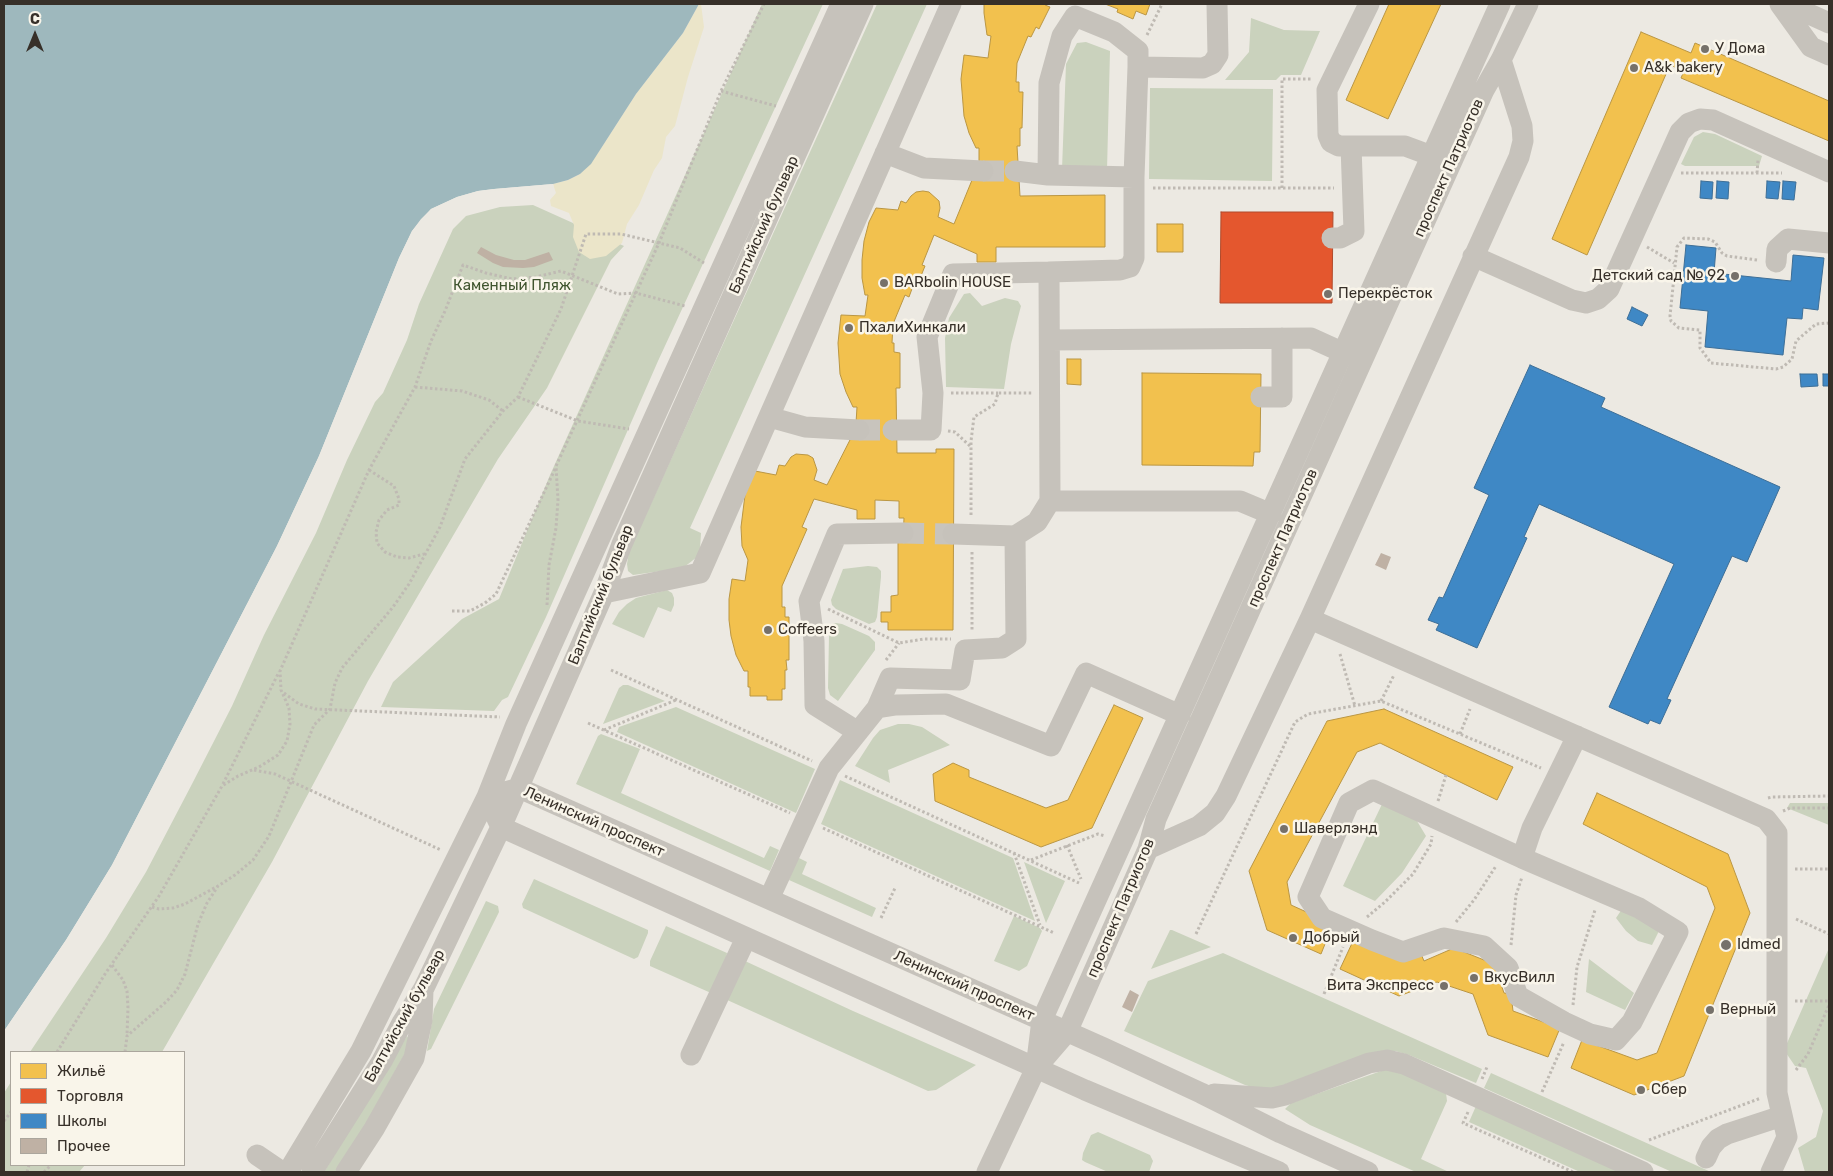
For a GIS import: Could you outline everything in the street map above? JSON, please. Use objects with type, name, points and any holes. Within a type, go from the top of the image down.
[{"type":"street","name":"Балтийский бульвар","points":[[288,1172],[326,1113],[361,1051],[487,797],[516,724],[841,4]]},
{"type":"street","name":"Балтийский бульвар","points":[[312,1172],[382,1061],[402,1023],[423,990],[501,828],[604,593],[622,544],[863,4]]},
{"type":"street","points":[[604,593],[700,573],[951,4]]},
{"type":"street","points":[[1048,175],[1049,83],[1062,36],[1075,16],[1114,32],[1138,59],[1203,68],[1212,64],[1218,55],[1217,4]]},
{"type":"street","points":[[1369,4],[1326,90],[1328,135],[1331,142],[1339,146],[1405,146],[1432,156]]},
{"type":"street","name":"проспект Патриотов","points":[[1036,1068],[1042,1020],[1500,4]]},
{"type":"street","name":"проспект Патриотов","points":[[987,1172],[1036,1068],[1067,1032],[1148,849],[1160,810],[1484,90],[1502,60],[1528,4]]},
{"type":"street","points":[[1780,4],[1811,47],[1829,55]]},
{"type":"street","points":[[1786,4],[1829,23]]},
{"type":"street","points":[[892,430],[931,430],[933,393],[927,337],[953,274],[1120,270],[1130,268],[1134,258],[1134,183],[1138,59]]},
{"type":"street","points":[[1148,849],[1199,826],[1216,813],[1226,796],[1310,619],[1519,157],[1523,141],[1522,126],[1502,60]]},
{"type":"street","points":[[1473,256],[1572,300],[1586,303],[1598,299],[1608,289],[1680,132],[1689,123],[1700,119],[1713,120],[1829,172]]},
{"type":"street","points":[[1332,238],[1340,238],[1354,231],[1351,146]]},
{"type":"street","points":[[885,153],[924,168],[983,171]]},
{"type":"street","points":[[1015,171],[1134,183]]},
{"type":"street","points":[[1776,262],[1777,249],[1788,239],[1829,243]]},
{"type":"street","points":[[953,534],[1015,536],[1037,522],[1050,501],[1049,272]]},
{"type":"street","points":[[1261,396],[1282,396],[1282,338]]},
{"type":"street","points":[[1050,340],[1311,338],[1344,353]]},
{"type":"street","points":[[769,417],[805,428],[859,430]]},
{"type":"street","points":[[1050,501],[1240,501],[1271,514]]},
{"type":"street","points":[[858,732],[815,705],[814,641],[809,601],[838,534],[903,534]]},
{"type":"street","points":[[769,899],[829,768],[878,708],[890,678],[960,680],[965,650],[1002,648],[1016,639],[1015,536]]},
{"type":"street","points":[[1310,619],[1577,736],[1764,809],[1777,833],[1777,1092],[1787,1137],[1771,1172]]},
{"type":"street","points":[[878,708],[896,705],[946,704],[1051,746],[1086,672],[1180,715]]},
{"type":"street","points":[[1518,856],[1577,736]]},
{"type":"street","name":"Ленинский проспект","points":[[487,797],[519,788],[1042,1020],[1368,1172]]},
{"type":"street","points":[[1373,790],[1518,856],[1639,908],[1678,932],[1632,1022],[1616,1040],[1590,1034],[1564,1022],[1518,996],[1508,968],[1484,946],[1444,938],[1403,952],[1322,918],[1308,897],[1349,803],[1373,790]]},
{"type":"street","points":[[487,797],[501,828],[1036,1068],[1238,1163],[1279,1172]]},
{"type":"street","points":[[691,1054],[746,938]]},
{"type":"street","points":[[346,1172],[374,1129],[414,1058],[422,1020],[423,990]]},
{"type":"street","points":[[1201,1093],[1272,1098],[1285,1096],[1370,1063],[1387,1060],[1404,1064],[1643,1172]]},
{"type":"street","points":[[1706,1158],[1711,1147],[1718,1139],[1727,1134],[1782,1116]]},
{"type":"street","points":[[257,1155],[282,1172]]},
{"type":"path","points":[[452,611],[470,611],[485,603],[496,594],[578,421],[659,243],[722,91],[764,4]]},
{"type":"path","points":[[1138,59],[1162,4]]},
{"type":"path","points":[[1282,188],[1282,79],[1332,79]]},
{"type":"path","points":[[722,91],[779,106]]},
{"type":"path","points":[[1676,180],[1680,173],[1791,173]]},
{"type":"path","points":[[1134,183],[1282,188],[1353,188]]},
{"type":"path","points":[[152,907],[166,908],[185,904],[218,886],[253,860],[270,836],[314,725],[330,709],[335,682],[342,668],[392,607],[408,584],[440,527],[465,459],[503,411],[518,397],[561,309],[574,276],[586,234],[621,234],[680,248],[706,264]]},
{"type":"path","points":[[1776,262],[1733,258],[1722,253],[1716,242],[1708,239],[1684,238],[1676,247],[1671,321],[1679,328],[1700,330],[1700,348],[1711,363],[1776,368],[1783,367],[1792,358],[1796,341],[1816,324],[1829,323]]},
{"type":"path","points":[[1653,250],[1674,263]]},
{"type":"path","points":[[57,1051],[152,907],[222,786],[280,671],[369,470],[415,387],[431,340],[445,311],[463,264],[486,273],[512,279],[536,277],[561,271],[618,294],[636,293],[687,306]]},
{"type":"path","points":[[415,387],[462,391],[489,400],[503,411]]},
{"type":"path","points":[[954,393],[998,393]]},
{"type":"path","points":[[518,397],[578,421],[632,430]]},
{"type":"path","points":[[931,430],[955,432],[971,447]]},
{"type":"path","points":[[547,614],[549,565],[556,519],[556,466]]},
{"type":"path","points":[[369,470],[394,486],[399,499],[399,505],[387,510],[380,520],[376,532],[377,543],[385,552],[397,557],[409,558],[424,554]]},
{"type":"path","points":[[1333,628],[1355,706]]},
{"type":"path","points":[[1382,701],[1401,660]]},
{"type":"path","points":[[222,786],[278,755],[287,741],[290,724],[289,708],[281,690],[280,671]]},
{"type":"path","points":[[281,690],[299,704],[315,709],[503,718]]},
{"type":"path","points":[[1460,734],[1478,692]]},
{"type":"path","points":[[604,730],[677,700]]},
{"type":"path","points":[[1196,934],[1295,722],[1308,714],[1382,701],[1558,775]]},
{"type":"path","points":[[252,770],[275,774],[441,850]]},
{"type":"path","points":[[1437,806],[1446,775]]},
{"type":"path","points":[[1764,809],[1772,796],[1829,796]]},
{"type":"path","points":[[1764,809],[1829,808]]},
{"type":"path","points":[[1031,860],[1098,834],[1104,836]]},
{"type":"path","points":[[1363,920],[1386,902],[1413,874],[1431,844],[1432,834]]},
{"type":"path","points":[[1068,845],[1080,879]]},
{"type":"path","points":[[1014,852],[1040,926]]},
{"type":"path","points":[[1444,938],[1474,900],[1518,856]]},
{"type":"path","points":[[1508,968],[1518,856]]},
{"type":"path","points":[[1777,869],[1829,868]]},
{"type":"path","points":[[127,1036],[177,990],[185,974],[198,924],[207,903],[218,886]]},
{"type":"path","points":[[881,918],[895,888]]},
{"type":"path","points":[[1573,1010],[1576,967],[1598,901]]},
{"type":"path","points":[[1777,911],[1829,934]]},
{"type":"path","points":[[1324,994],[1345,943]]},
{"type":"path","points":[[112,965],[123,980],[126,991],[128,1008],[125,1051]]},
{"type":"path","points":[[1777,1002],[1829,1001]]},
{"type":"path","points":[[1648,1140],[1777,1092],[1808,1054],[1829,1006]]},
{"type":"path","points":[[1542,1092],[1566,1038]]},
{"type":"green space","points":[[762,4],[823,4],[658,361],[546,617],[508,697],[502,700],[494,711],[381,707],[393,682],[462,619],[499,599],[550,475]]},
{"type":"green space","points":[[877,4],[927,4],[690,528],[701,533],[700,549],[697,557],[683,568],[633,575],[628,571],[629,552]]},
{"type":"green space","points":[[1251,18],[1284,30],[1320,31],[1301,75],[1281,75],[1276,80],[1225,80],[1249,52]]},
{"type":"green space","points":[[1086,42],[1110,51],[1107,170],[1062,169],[1066,64],[1077,43]]},
{"type":"green space","points":[[1150,88],[1273,89],[1272,181],[1149,179]]},
{"type":"green space","points":[[1703,132],[1715,134],[1762,156],[1759,166],[1685,166],[1681,164],[1694,137]]},
{"type":"green space","name":"Каменный Пляж","points":[[533,205],[624,246],[611,260],[547,388],[498,459],[368,681],[272,862],[163,1051],[31,1051],[106,938],[146,872],[192,784],[316,533],[347,460],[375,402],[383,393],[407,340],[419,304],[453,229],[466,216],[500,207]]},
{"type":"green space","points":[[970,293],[982,306],[1005,298],[1018,301],[1021,306],[1011,344],[1004,389],[946,387],[945,338],[949,318],[964,294]]},
{"type":"green space","points":[[868,566],[877,567],[881,571],[877,617],[875,622],[869,624],[836,609],[832,605],[831,600],[843,569]]},
{"type":"green space","points":[[667,590],[672,593],[674,598],[671,612],[658,607],[644,638],[612,624],[619,612],[636,598]]},
{"type":"green space","points":[[836,623],[869,636],[875,642],[875,650],[838,701],[830,695],[828,688],[829,636],[832,624]]},
{"type":"green space","points":[[623,685],[628,685],[665,701],[603,724],[619,688]]},
{"type":"green space","points":[[676,707],[815,769],[796,813],[617,732],[619,727]]},
{"type":"green space","points":[[898,724],[922,727],[950,745],[888,770],[890,783],[855,766],[880,730]]},
{"type":"green space","points":[[601,734],[640,749],[621,793],[764,858],[770,846],[779,850],[770,871],[576,784],[598,736]]},
{"type":"green space","points":[[840,780],[1013,858],[1035,921],[821,824]]},
{"type":"green space","points":[[1383,802],[1414,816],[1426,836],[1402,873],[1375,901],[1343,886]]},
{"type":"green space","points":[[1790,803],[1829,803],[1829,825],[1787,808]]},
{"type":"green space","points":[[797,857],[807,862],[802,874],[876,908],[872,917],[789,880]]},
{"type":"green space","points":[[1024,862],[1065,881],[1046,923]]},
{"type":"green space","points":[[534,879],[648,930],[638,957],[634,959],[523,908],[522,904]]},
{"type":"green space","points":[[486,901],[498,906],[499,912],[431,1049],[427,1051],[434,1009]]},
{"type":"green space","points":[[1622,909],[1661,927],[1652,945],[1638,941],[1626,931],[1616,918]]},
{"type":"green space","points":[[1014,916],[1040,928],[1042,931],[1027,966],[1019,971],[994,961]]},
{"type":"green space","points":[[666,926],[727,953],[726,960],[711,993],[650,966],[650,961]]},
{"type":"green space","points":[[1170,930],[1172,930],[1211,947],[1151,969]]},
{"type":"green space","points":[[1829,948],[1829,1172],[1805,1172],[1798,1148],[1816,1137],[1823,1111],[1806,1068],[1795,1066],[1784,1050]]},
{"type":"green space","points":[[1223,953],[1482,1069],[1476,1083],[1409,1055],[1395,1051],[1380,1051],[1272,1089],[1259,1089],[1245,1085],[1124,1031],[1148,981]]},
{"type":"green space","points":[[1589,959],[1634,993],[1625,1010],[1586,992]]},
{"type":"green space","points":[[745,961],[976,1065],[936,1090],[928,1091],[725,999]]},
{"type":"green space","points":[[407,1036],[409,1039],[408,1048],[365,1125],[335,1172],[324,1172]]},
{"type":"green space","points":[[1384,1070],[1395,1070],[1446,1093],[1447,1101],[1421,1159],[1449,1172],[1416,1172],[1310,1125],[1285,1109],[1291,1103]]},
{"type":"green space","points":[[1491,1073],[1711,1172],[1672,1172],[1484,1088]]},
{"type":"green space","points":[[10,1084],[10,1166],[84,1166],[79,1172],[4,1172],[4,1093]]},
{"type":"green space","points":[[1476,1106],[1623,1172],[1580,1172],[1469,1122]]},
{"type":"green space","points":[[1098,1132],[1150,1155],[1153,1161],[1149,1172],[1108,1172],[1082,1160],[1091,1135]]},
{"type":"sand","points":[[699,4],[701,4],[704,27],[675,126],[666,137],[662,158],[654,170],[639,205],[627,224],[622,243],[606,256],[590,259],[579,252],[573,237],[574,225],[569,213],[551,206],[550,200],[556,193],[553,184],[580,174],[598,153],[636,94],[683,33]]},
{"type":"water","points":[[4,4],[699,4],[683,33],[636,94],[591,164],[580,174],[553,184],[478,191],[457,197],[431,209],[412,231],[399,258],[319,456],[277,546],[112,865],[66,940],[4,1031]]},
{"type":"pier","points":[[553,184],[554,187],[478,193],[458,199],[432,211],[414,232],[321,457],[279,547],[114,866],[68,941],[4,1033],[66,940],[112,865],[277,546],[319,456],[399,258],[412,231],[431,209],[457,197],[478,191]]},
{"type":"building: Жильё","points":[[984,4],[1046,4],[1050,7],[1039,29],[1036,27],[1031,37],[1028,36],[1017,63],[1016,82],[1019,82],[1019,92],[1023,92],[1020,146],[1017,146],[1020,196],[1105,195],[1105,247],[996,247],[996,262],[977,262],[977,254],[934,235],[922,265],[925,266],[916,288],[913,286],[909,297],[905,295],[893,324],[892,343],[894,343],[894,352],[900,353],[900,388],[896,388],[897,453],[936,453],[936,449],[954,449],[953,630],[888,630],[888,622],[881,622],[881,612],[891,612],[891,596],[898,595],[898,540],[903,540],[904,518],[899,518],[899,501],[875,500],[875,519],[857,519],[857,510],[814,499],[802,527],[807,529],[782,586],[782,607],[785,607],[785,617],[789,617],[789,660],[786,660],[787,670],[785,670],[785,689],[782,689],[782,700],[767,700],[767,696],[750,696],[748,671],[744,671],[736,655],[729,620],[729,599],[732,579],[745,581],[748,560],[742,546],[741,527],[745,495],[755,471],[776,475],[779,465],[785,466],[791,457],[796,454],[808,455],[813,458],[817,470],[814,480],[827,485],[853,434],[857,407],[853,407],[840,374],[838,343],[841,315],[865,316],[868,295],[865,295],[862,278],[862,260],[869,222],[876,208],[898,210],[901,201],[906,203],[916,192],[923,191],[929,192],[939,201],[938,217],[954,224],[979,163],[979,148],[976,148],[964,116],[961,79],[964,55],[988,58],[991,36],[987,35]]},
{"type":"building: Жильё","points":[[1105,4],[1150,4],[1146,15],[1136,11],[1133,19],[1117,12],[1118,9]]},
{"type":"building: Жильё","points":[[1389,4],[1441,4],[1388,119],[1346,100]]},
{"type":"building: Жильё","points":[[1641,32],[1691,53],[1695,43],[1829,101],[1829,141],[1681,78],[1684,71],[1670,65],[1587,255],[1552,239]]},
{"type":"building: Жильё","points":[[1157,224],[1183,224],[1183,252],[1157,252]]},
{"type":"building: Жильё","points":[[1067,359],[1081,359],[1081,385],[1067,384]]},
{"type":"building: Жильё","points":[[1142,373],[1261,374],[1260,452],[1254,452],[1253,466],[1142,465]]},
{"type":"building: Жильё","points":[[1114,705],[1143,718],[1092,828],[1041,847],[935,801],[933,774],[953,763],[969,770],[969,777],[1046,808],[1068,800]]},
{"type":"building: Жильё","points":[[1384,709],[1513,767],[1497,800],[1380,743],[1357,752],[1287,882],[1291,905],[1333,924],[1321,954],[1267,930],[1249,871],[1327,721]]},
{"type":"building: Жильё","points":[[1597,793],[1728,854],[1750,913],[1684,1076],[1634,1095],[1571,1068],[1582,1040],[1637,1060],[1657,1053],[1715,908],[1707,887],[1583,824]]},
{"type":"building: Жильё","points":[[1354,939],[1421,954],[1424,961],[1454,948],[1494,964],[1504,993],[1511,994],[1513,1011],[1560,1028],[1548,1057],[1488,1035],[1473,994],[1437,982],[1399,996],[1340,969]]},
{"type":"building: Торговля","points":[[1221,212],[1333,212],[1332,303],[1220,303]]},
{"type":"building: Школы","points":[[1701,181],[1713,182],[1712,199],[1700,198]]},
{"type":"building: Школы","points":[[1717,181],[1729,182],[1728,199],[1716,198]]},
{"type":"building: Школы","points":[[1767,181],[1780,182],[1778,199],[1766,198]]},
{"type":"building: Школы","points":[[1783,181],[1796,182],[1794,200],[1782,199]]},
{"type":"building: Школы","points":[[1686,245],[1716,248],[1714,273],[1791,281],[1793,255],[1824,258],[1818,310],[1803,308],[1802,319],[1787,318],[1783,355],[1705,347],[1708,311],[1680,308]]},
{"type":"building: Школы","points":[[1632,307],[1648,315],[1642,326],[1627,319]]},
{"type":"building: Школы","points":[[1530,365],[1605,398],[1601,407],[1780,487],[1747,562],[1732,556],[1667,699],[1671,700],[1660,724],[1650,720],[1648,724],[1609,707],[1674,564],[1539,504],[1524,537],[1527,538],[1477,648],[1436,630],[1439,624],[1428,620],[1439,597],[1443,598],[1489,495],[1474,488]]},
{"type":"building: Школы","points":[[1800,374],[1817,374],[1818,386],[1801,387]]},
{"type":"building: Школы","points":[[1823,374],[1829,374],[1829,386],[1823,386]]},
{"type":"building: Прочее","points":[[481,247],[496,255],[514,260],[525,260],[549,252],[553,260],[534,267],[503,267],[477,253]]},
{"type":"building: Прочее","points":[[1381,553],[1391,557],[1386,570],[1375,565]]},
{"type":"building: Прочее","points":[[1130,990],[1139,995],[1132,1012],[1122,1007]]},
{"type":"tunnel","points":[[983,171],[1015,171]]},
{"type":"tunnel","points":[[859,430],[893,430]]},
{"type":"tunnel","points":[[903,533],[953,534]]},
{"type":"place","name":"У Дома","points":[[1705,49]]},
{"type":"place","name":"A&k bakery","points":[[1634,68]]},
{"type":"place","name":"Детский сад № 92","points":[[1735,276]]},
{"type":"place","name":"BARbolin HOUSE","points":[[884,283]]},
{"type":"place","name":"Перекрёсток","points":[[1328,294]]},
{"type":"place","name":"ПхалиХинкали","points":[[849,328]]},
{"type":"place","name":"Coffeers","points":[[768,630]]},
{"type":"place","name":"Шаверлэнд","points":[[1284,829]]},
{"type":"place","name":"Добрый","points":[[1293,938]]},
{"type":"place","name":"Idmed","points":[[1726,945]]},
{"type":"place","name":"ВкусВилл","points":[[1474,978]]},
{"type":"place","name":"Вита Экспресс","points":[[1444,986]]},
{"type":"place","name":"Верный","points":[[1710,1010]]},
{"type":"place","name":"Сбер","points":[[1641,1090]]}]
